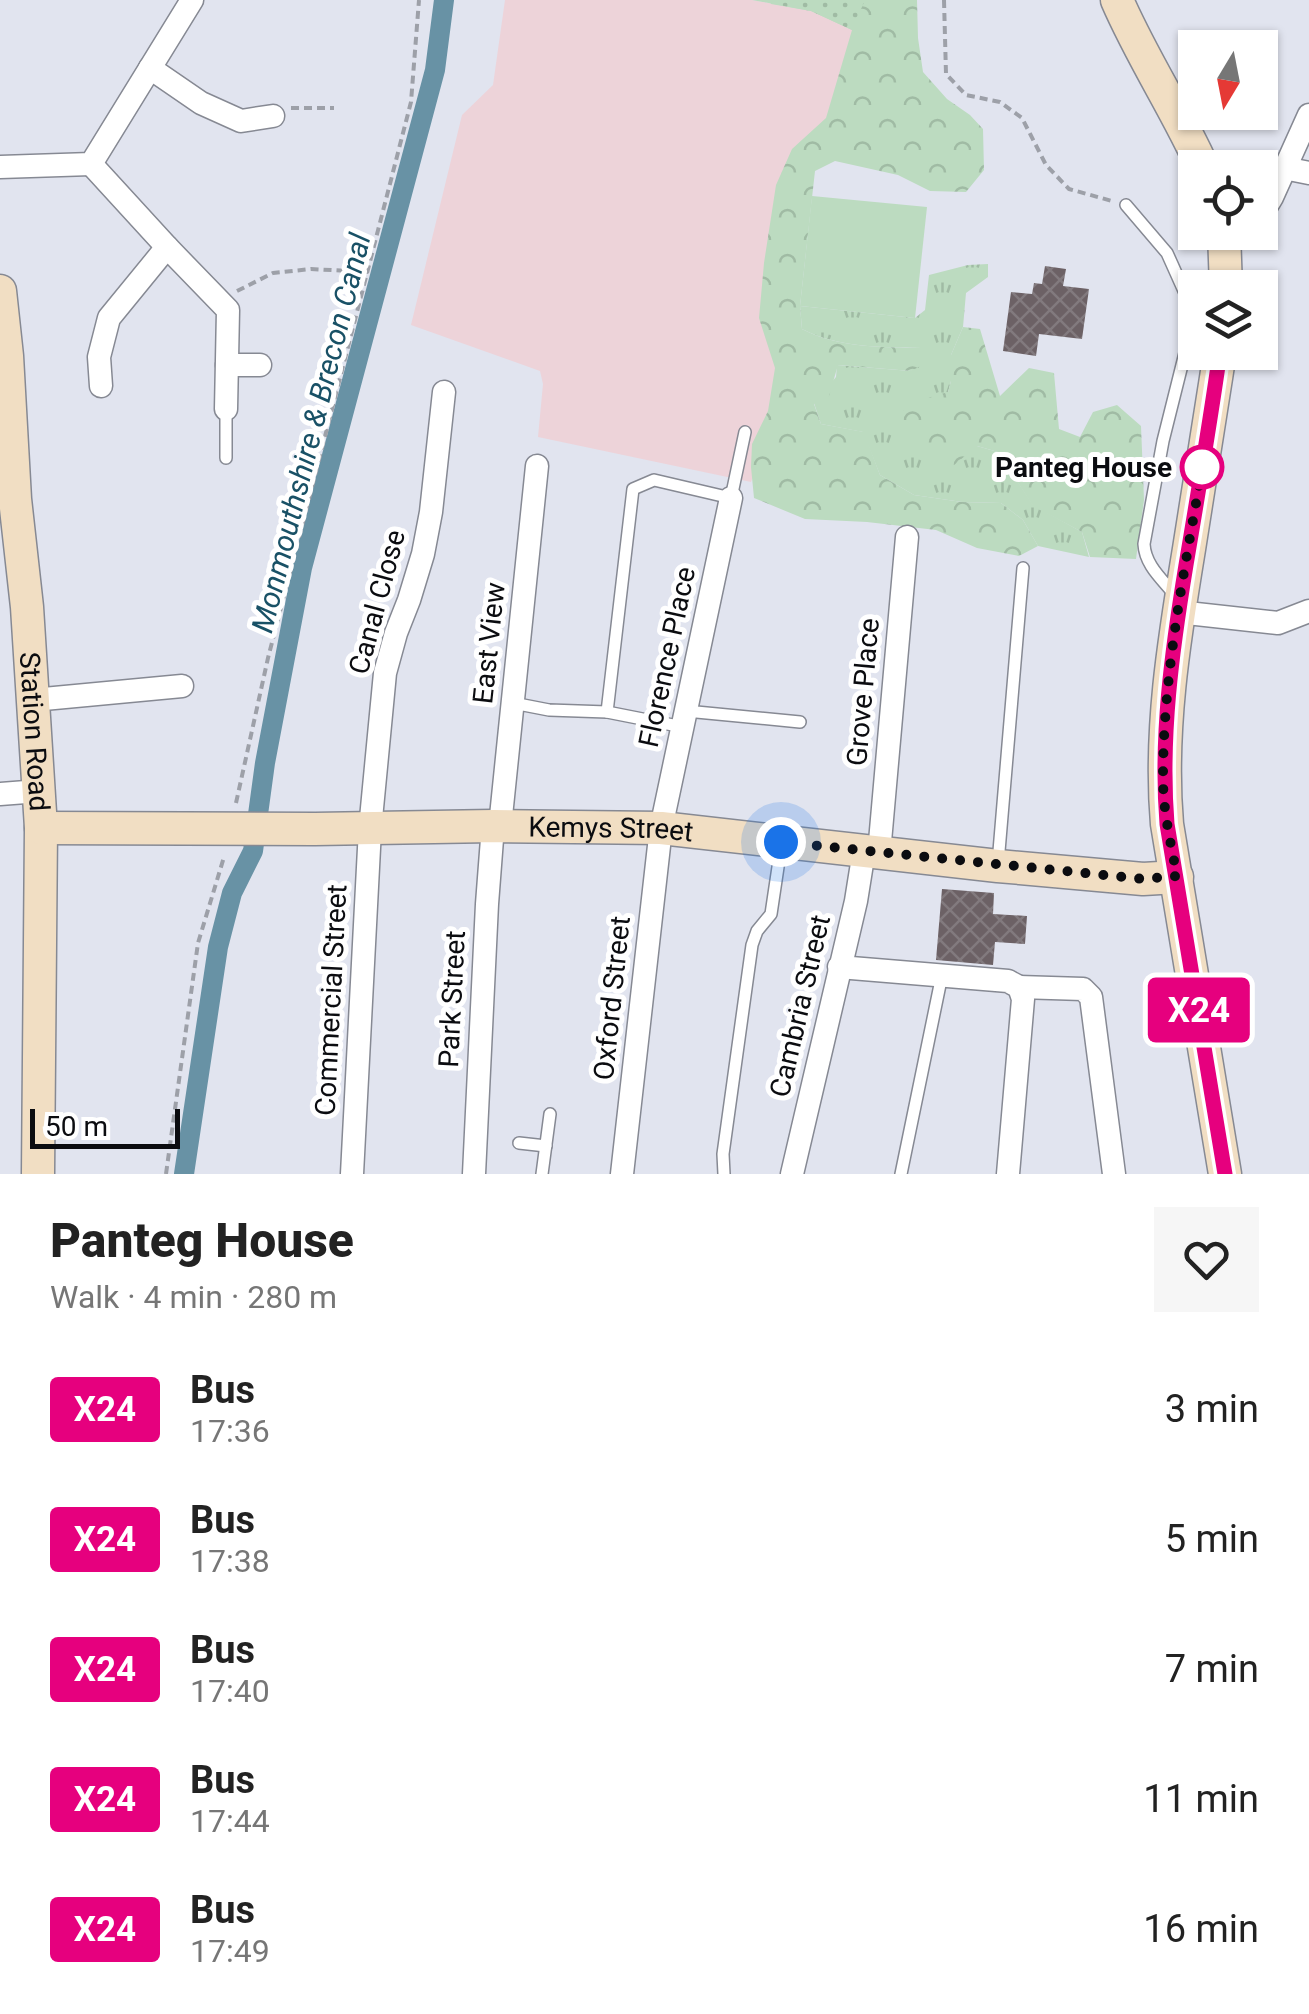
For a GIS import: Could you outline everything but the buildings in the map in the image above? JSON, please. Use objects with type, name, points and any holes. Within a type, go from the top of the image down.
[{"type":"street","points":[[91,164],[192,0]]},
{"type":"street","points":[[1117,0],[1195,150]]},
{"type":"street","points":[[150,68],[241,132],[273,116]]},
{"type":"street","points":[[1278,171],[1309,115]]},
{"type":"street","points":[[0,167],[91,164],[228,310],[226,408]]},
{"type":"street","points":[[1278,177],[1309,173]]},
{"type":"street","points":[[101,386],[98,357],[109,318],[166,247]]},
{"type":"street","name":"Station Road","points":[[0,291],[41,828],[38,1174]]},
{"type":"street","points":[[74,358],[98,357]]},
{"type":"street","points":[[227,365],[260,365]]},
{"type":"street","points":[[1217,370],[1179,606],[1163,780],[1225,1174]]},
{"type":"street","name":"Canal Close","points":[[370,829],[385,674],[423,554],[444,392]]},
{"type":"street","name":"East View","points":[[496,826],[537,466]]},
{"type":"street","name":"Florence Place","points":[[661,828],[731,498]]},
{"type":"street","name":"Grove Place","points":[[872,852],[907,537]]},
{"type":"street","points":[[1179,606],[1278,623],[1309,610]]},
{"type":"street","points":[[34,700],[182,686]]},
{"type":"street","points":[[0,794],[39,791]]},
{"type":"street","name":"Park Street","points":[[474,1174],[487,904],[496,826]]},
{"type":"street","name":"Kemys Street","points":[[41,828],[661,828],[998,866],[1143,879],[1177,876]]},
{"type":"street","name":"Oxford Street","points":[[622,1174],[661,828]]},
{"type":"street","name":"Commercial Street","points":[[352,1174],[370,829]]},
{"type":"street","name":"Cambria Street","points":[[792,1174],[839,967],[872,852]]},
{"type":"street","points":[[839,967],[1008,981],[1019,987],[1083,990],[1091,996],[1114,1174]]},
{"type":"street","points":[[1008,1174],[1023,999],[1019,987]]},
{"type":"lane","points":[[1126,205],[1167,253],[1190,302],[1191,329],[1163,441],[1144,544],[1147,560],[1179,606]]},
{"type":"lane","points":[[226,408],[226,458]]},
{"type":"lane","points":[[606,712],[633,490],[654,480],[731,498],[744,432]]},
{"type":"lane","points":[[998,866],[1023,568]]},
{"type":"lane","points":[[512,703],[549,710],[800,722]]},
{"type":"lane","points":[[724,1174],[723,1154],[752,944],[757,930],[771,914],[781,842]]},
{"type":"lane","points":[[902,1174],[942,975]]},
{"type":"lane","points":[[542,1174],[550,1114]]},
{"type":"lane","points":[[519,1143],[546,1146]]},
{"type":"path","points":[[166,1174],[198,944],[234,828],[268,658],[411,102],[419,0]]},
{"type":"path","points":[[944,0],[946,74],[966,95],[1000,102],[1022,118],[1046,164],[1069,189],[1126,205]]},
{"type":"path","points":[[273,116],[286,108],[334,108]]},
{"type":"path","points":[[222,304],[233,293],[273,272],[368,272]]},
{"type":"shaded area","points":[[505,0],[752,0],[860,20],[837,150],[801,162],[773,422],[751,482],[538,437],[543,384],[540,371],[411,325],[462,115],[493,85]]},
{"type":"green space","points":[[752,0],[865,0],[852,30],[811,11]]},
{"type":"green space","points":[[769,0],[917,0],[923,72],[947,99],[983,129],[984,170],[966,192],[930,191],[898,175],[835,161],[815,171],[800,306],[802,329],[816,335],[860,345],[921,348],[934,359],[911,371],[838,365],[829,396],[814,404],[821,424],[864,432],[880,475],[914,495],[1001,503],[1023,520],[1038,546],[1019,556],[977,548],[936,530],[805,519],[754,498],[752,444],[768,411],[775,368],[759,318],[776,185],[792,149],[826,118],[852,30],[811,11],[771,4]]},
{"type":"green space","points":[[812,196],[927,207],[915,318],[800,306]]},
{"type":"green space","points":[[988,264],[988,277],[966,293],[963,327],[951,355],[948,392],[977,446],[998,452],[1033,505],[1082,532],[1089,557],[1038,546],[1023,520],[1001,503],[914,495],[880,475],[863,432],[821,424],[814,403],[836,377],[837,365],[911,371],[921,348],[830,340],[802,329],[800,306],[915,318],[925,310],[929,275]]},
{"type":"green space","points":[[963,327],[980,329],[1000,396],[1029,368],[1054,373],[1059,429],[1080,437],[1093,412],[1117,405],[1141,426],[1144,500],[1136,559],[1090,557],[1082,532],[1033,506],[998,452],[977,446],[948,470],[927,457],[903,431],[904,405],[948,392],[951,355]]},
{"type":"waterway","name":"Monmouthshire & Brecon Canal","points":[[184,1174],[218,947],[232,893],[253,851],[265,763],[302,568],[435,70],[444,0]]},
{"type":"bus line","name":"X24","points":[[1217,370],[1178,612],[1163,780],[1225,1174]]},
{"type":"place","name":"Panteg House","points":[[1202,467]]},
{"type":"route","points":[[781,842],[1143,879],[1177,876],[1163,780],[1178,612],[1205,451],[1202,467]]}]
